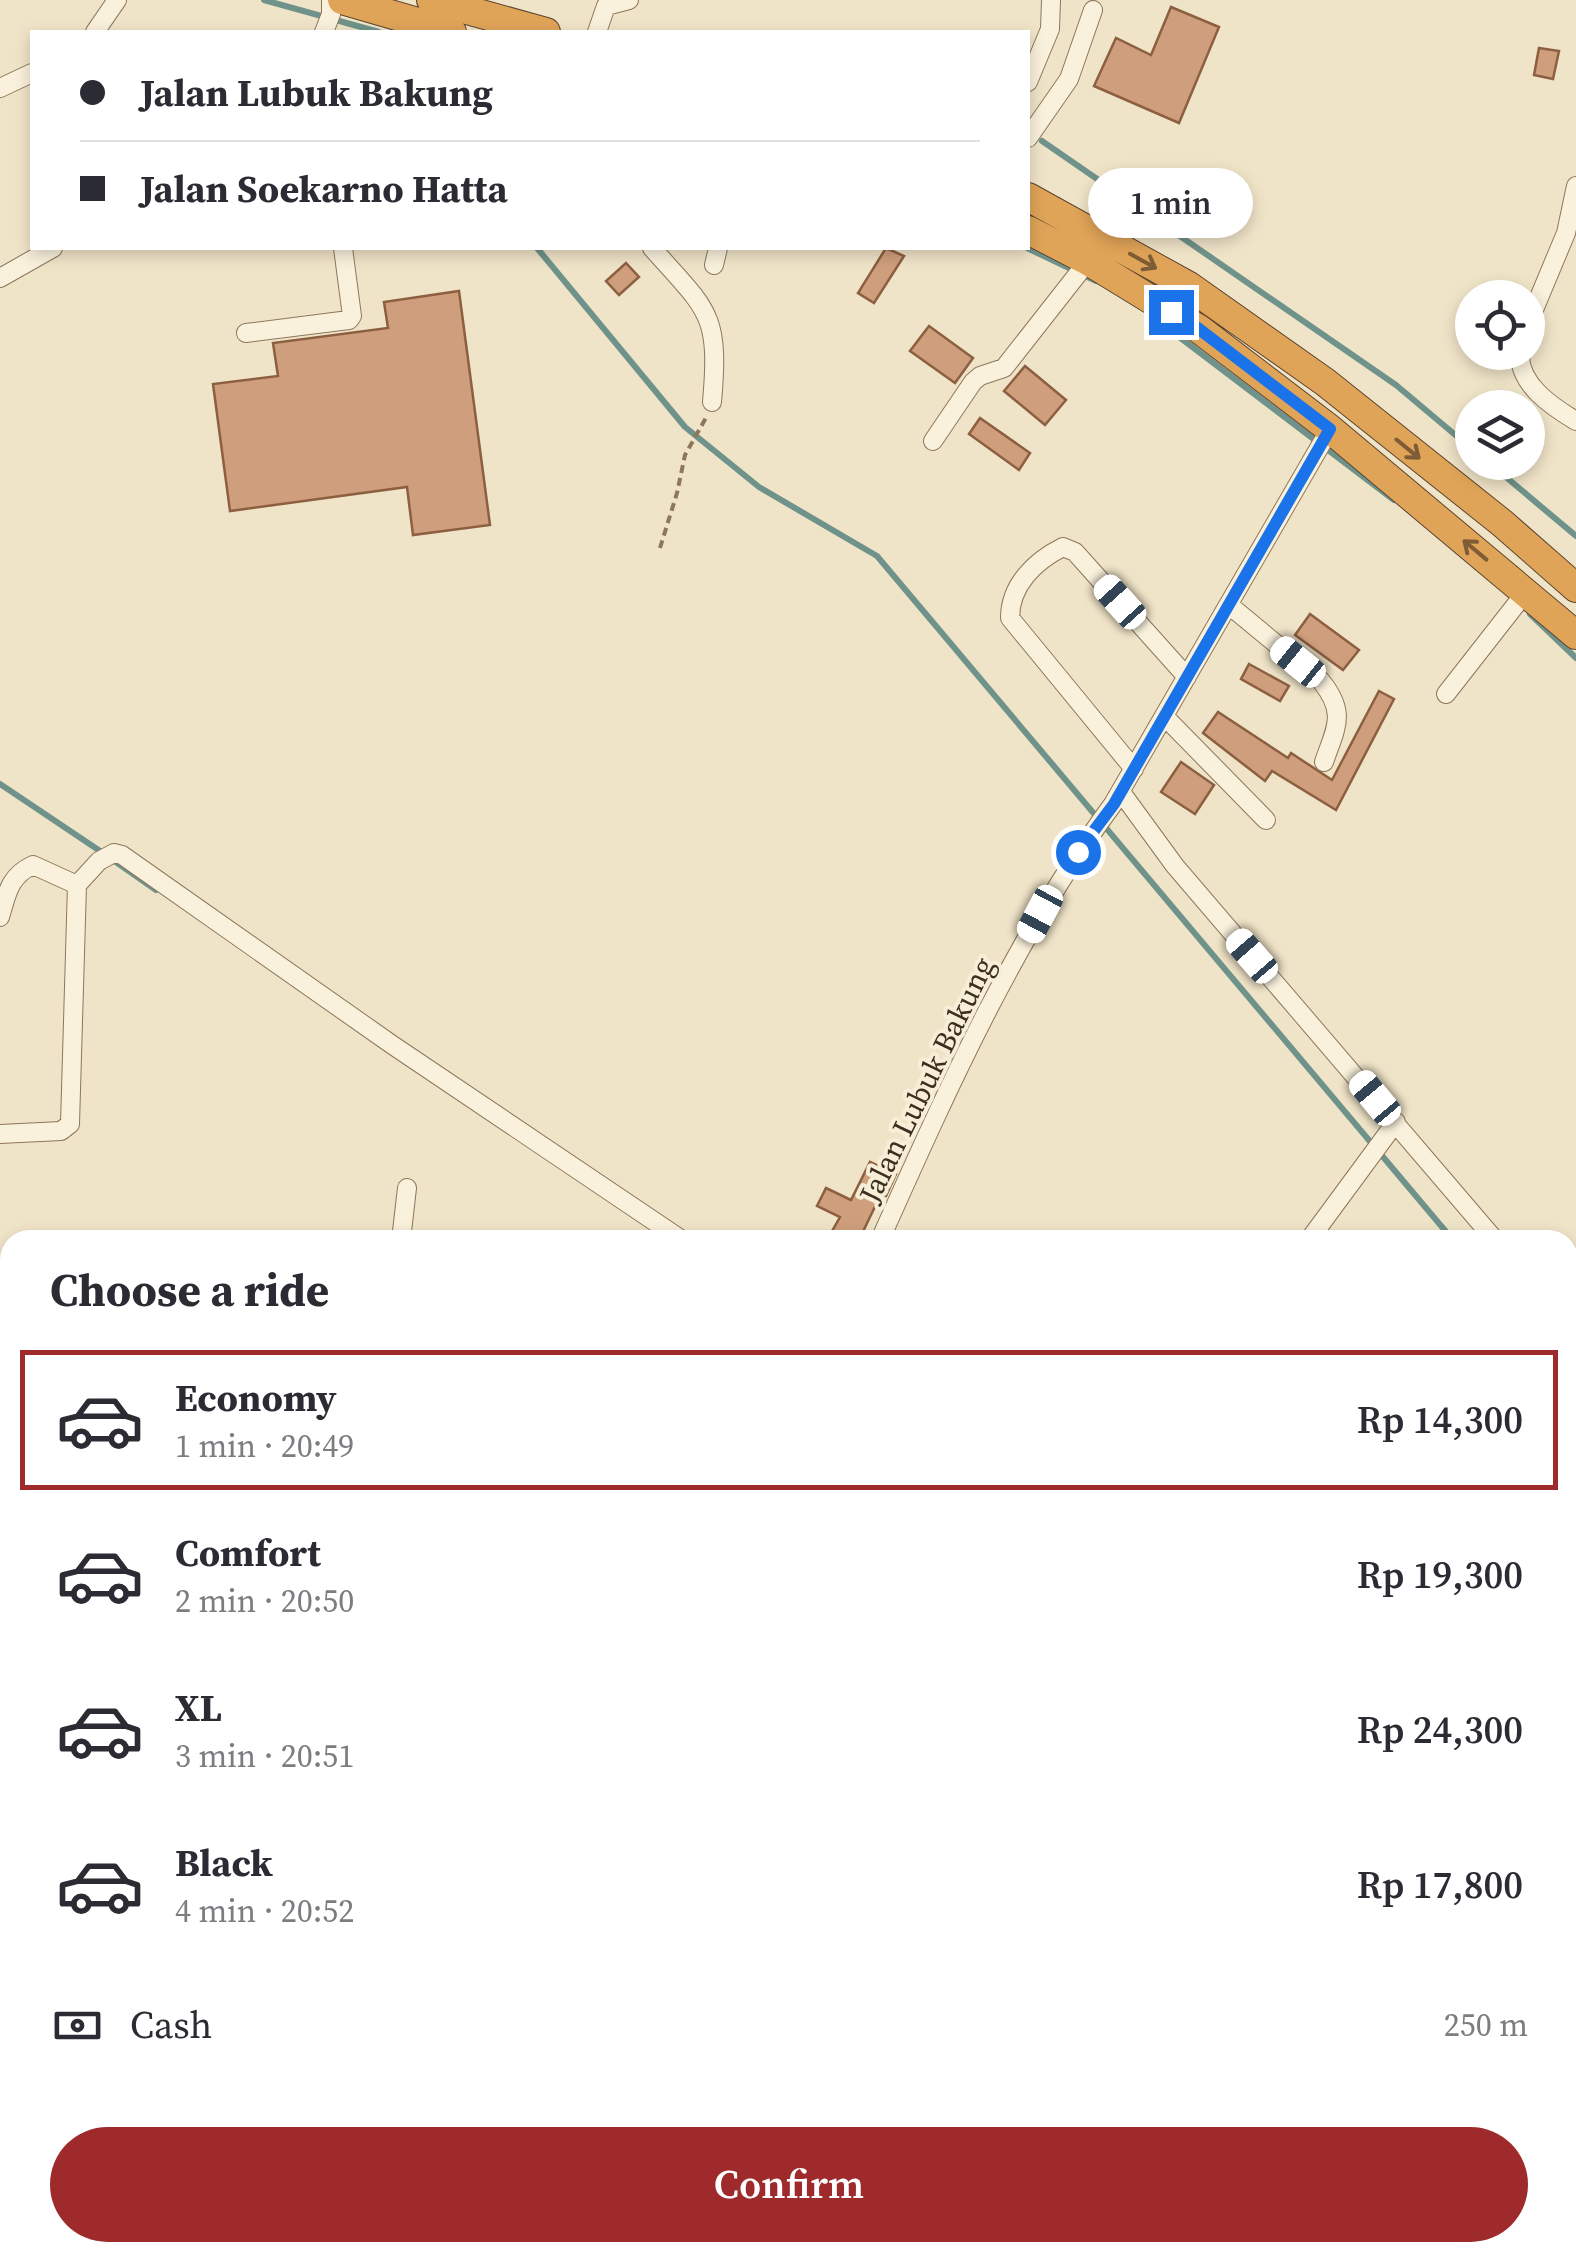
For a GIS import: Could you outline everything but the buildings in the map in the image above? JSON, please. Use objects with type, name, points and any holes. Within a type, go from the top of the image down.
[{"type":"highway","points":[[431,0],[539,30]]},
{"type":"highway","points":[[332,12],[382,10],[446,30]]},
{"type":"highway","points":[[1030,198],[1189,286],[1310,372],[1502,524],[1576,588]]},
{"type":"highway","points":[[1030,231],[1088,261],[1199,329],[1576,635]]},
{"type":"street","points":[[598,30],[606,6],[629,0]]},
{"type":"street","points":[[1030,77],[1050,29],[1052,0]]},
{"type":"street","points":[[97,30],[115,6]]},
{"type":"street","points":[[1030,135],[1069,79],[1093,10]]},
{"type":"street","points":[[0,88],[30,74]]},
{"type":"street","points":[[1545,283],[1566,233],[1576,186]]},
{"type":"street","points":[[0,278],[49,250]]},
{"type":"street","points":[[246,333],[349,320],[352,316],[343,250]]},
{"type":"street","points":[[654,250],[703,305],[712,323],[716,359],[709,410]]},
{"type":"street","points":[[933,442],[973,382],[1004,368],[1088,261]]},
{"type":"street","points":[[1521,370],[1525,380],[1576,422]]},
{"type":"street","name":"Jalan Lubuk Bakung","points":[[884,1230],[942,1100],[1040,914],[1117,798],[1328,432]]},
{"type":"street","points":[[1134,769],[1010,618],[1010,599],[1046,555],[1063,547],[1075,552],[1187,677]]},
{"type":"street","points":[[1446,694],[1525,592]]},
{"type":"street","points":[[1228,605],[1322,681],[1331,693],[1339,715],[1324,762]]},
{"type":"street","points":[[1164,716],[1266,820]]},
{"type":"street","points":[[1117,798],[1392,1127],[1486,1230]]},
{"type":"street","points":[[0,1134],[49,1133],[70,1124],[80,881],[99,861],[114,853],[667,1230]]},
{"type":"street","points":[[0,918],[11,881],[19,871],[33,866],[80,881]]},
{"type":"street","points":[[1317,1230],[1392,1127]]},
{"type":"street","points":[[402,1230],[407,1188]]},
{"type":"path","points":[[660,548],[678,493],[684,455],[709,410]]},
{"type":"waterway","points":[[264,0],[372,30]]},
{"type":"waterway","points":[[1042,141],[1396,385],[1455,435]]},
{"type":"waterway","points":[[1030,249],[1096,281]]},
{"type":"waterway","points":[[539,250],[685,427],[759,487],[877,556],[1445,1230]]},
{"type":"waterway","points":[[1149,314],[1394,500]]},
{"type":"waterway","points":[[1509,480],[1576,536]]},
{"type":"waterway","points":[[1530,614],[1576,658]]},
{"type":"waterway","points":[[0,784],[103,853]]},
{"type":"waterway","points":[[113,860],[156,890]]},
{"type":"route","points":[[1078,852],[1114,804],[1330,429],[1171,312]]}]
